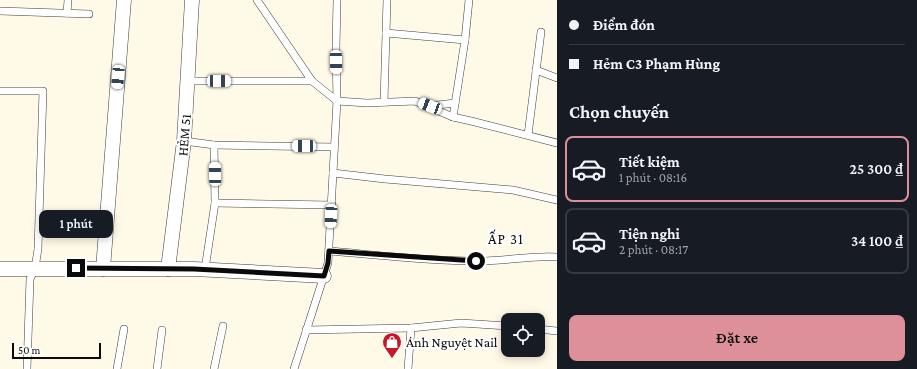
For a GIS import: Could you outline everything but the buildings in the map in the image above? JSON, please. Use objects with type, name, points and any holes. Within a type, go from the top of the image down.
[{"type":"street","points":[[103,269],[124,0]]},
{"type":"street","name":"HẺM 51","points":[[168,269],[184,141],[192,0]]},
{"type":"street","points":[[0,268],[205,269],[324,276]]},
{"type":"lane","points":[[67,13],[68,0]]},
{"type":"lane","points":[[257,0],[312,81],[337,102],[415,101],[430,106],[453,117],[557,143]]},
{"type":"lane","points":[[294,369],[328,263],[337,102],[337,0]]},
{"type":"lane","points":[[384,102],[387,0]]},
{"type":"lane","points":[[453,117],[465,40],[469,0]]},
{"type":"lane","points":[[0,11],[89,14]]},
{"type":"lane","points":[[528,135],[541,32]]},
{"type":"lane","points":[[386,33],[465,40]]},
{"type":"lane","points":[[536,70],[557,78]]},
{"type":"lane","points":[[188,81],[312,81]]},
{"type":"lane","points":[[0,91],[43,91],[38,249],[35,268],[30,279],[27,369]]},
{"type":"lane","points":[[430,106],[455,103]]},
{"type":"lane","points":[[184,141],[214,145],[334,146]]},
{"type":"lane","points":[[205,269],[215,203],[214,145]]},
{"type":"lane","points":[[333,173],[513,190],[557,200]]},
{"type":"lane","points":[[215,203],[332,205]]},
{"type":"lane","points":[[329,251],[476,261],[513,260],[540,256],[557,256]]},
{"type":"lane","points":[[306,330],[411,328],[461,323],[501,326]]},
{"type":"lane","points":[[214,369],[224,326]]},
{"type":"lane","points":[[408,369],[411,328]]},
{"type":"lane","points":[[118,369],[124,330]]},
{"type":"lane","points":[[157,369],[162,330]]},
{"type":"lane","points":[[545,330],[557,331]]},
{"type":"place","name":"Ánh Nguyệt Nail","points":[[392,359]]},
{"type":"district","name":"ẤP 31","points":[[506,239]]},
{"type":"route","points":[[76,268],[194,269],[324,276],[328,263],[329,251],[442,260],[476,261]]}]
